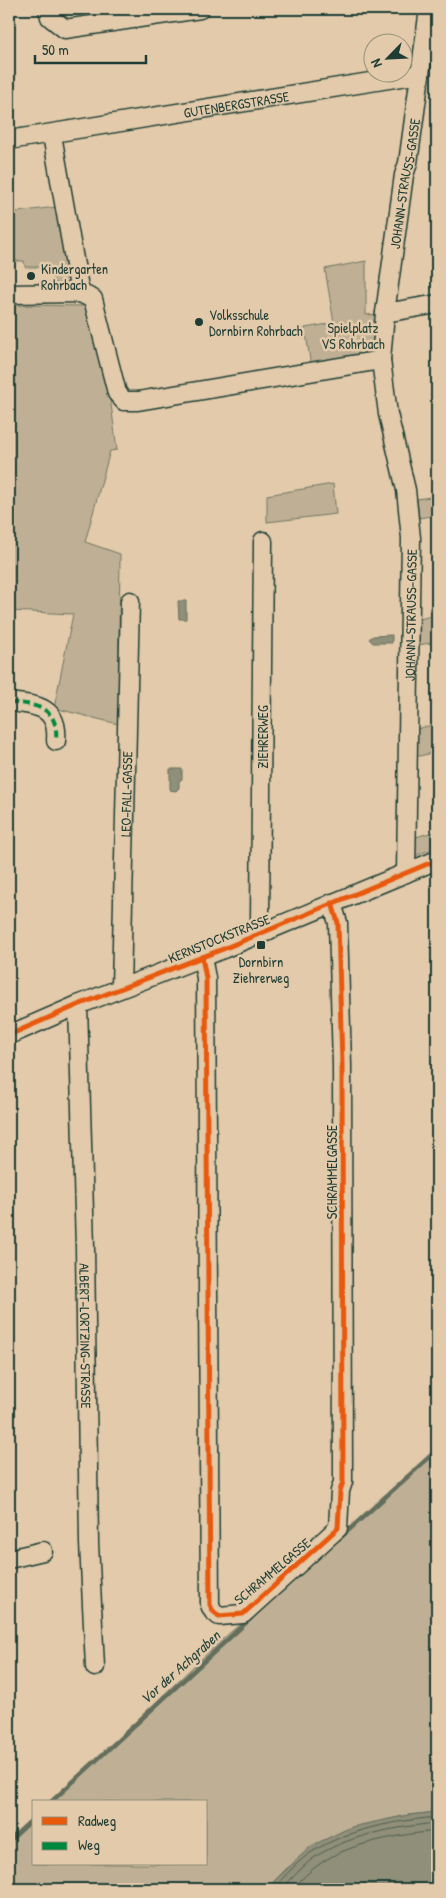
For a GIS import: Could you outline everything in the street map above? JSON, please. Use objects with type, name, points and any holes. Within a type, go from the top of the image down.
[{"type":"street","points":[[48,9],[50,17],[64,29],[200,9]]},
{"type":"street","name":"JOHANN-STRAUSS-GASSE","points":[[406,873],[411,538],[406,490],[388,414],[381,360],[385,312],[429,9]]},
{"type":"street","name":"GUTENBERGSTRASSE","points":[[9,140],[420,74]]},
{"type":"street","points":[[52,134],[80,293]]},
{"type":"street","points":[[9,294],[80,293],[93,300],[116,393],[124,401],[138,401],[381,360]]},
{"type":"street","points":[[385,312],[437,304]]},
{"type":"street","name":"ZIEHRERWEG","points":[[263,541],[260,920],[266,932]]},
{"type":"street","name":"LEO-FALL-GASSE","points":[[121,988],[130,601]]},
{"type":"street","points":[[9,702],[36,705],[47,712],[56,723],[56,741]]},
{"type":"street","name":"KERNSTOCKSTRASSE","points":[[9,1034],[78,1005],[266,932],[437,860]]},
{"type":"street","name":"SCHRAMMELGASSE","points":[[202,957],[205,966],[206,987],[210,1604],[219,1616],[243,1614],[338,1528],[340,1490],[343,1482],[342,1065],[338,923],[332,903]]},
{"type":"street","name":"ALBERT-LORTZING-STRASSE","points":[[78,1005],[85,1247],[89,1543],[95,1667]]},
{"type":"street","points":[[9,1559],[43,1551]]},
{"type":"green space","points":[[56,207],[71,285],[53,286],[53,267],[25,267],[24,261],[9,261],[9,213]]},
{"type":"green space","name":"Spielplatz VS Rohrbach","points":[[366,261],[366,315],[379,314],[374,357],[311,366],[305,328],[334,323],[325,269]]},
{"type":"green space","points":[[9,305],[86,306],[111,404],[117,450],[110,451],[85,542],[120,554],[118,724],[54,708],[73,614],[9,611]]},
{"type":"green space","points":[[333,484],[336,514],[267,522],[267,495]]},
{"type":"green space","points":[[437,496],[437,515],[419,518],[417,499]]},
{"type":"green space","points":[[437,614],[437,642],[418,645],[417,620]]},
{"type":"green space","points":[[437,724],[437,752],[415,757],[416,729]]},
{"type":"green space","points":[[437,831],[437,847],[415,856],[416,837]]},
{"type":"green space","points":[[437,1453],[437,1812],[408,1815],[351,1828],[287,1868],[266,1889],[9,1889],[9,1842],[32,1820],[32,1866],[208,1866],[208,1800],[53,1800],[217,1644]]},
{"type":"water","points":[[178,601],[186,601],[186,619],[179,619]]},
{"type":"water","points":[[392,635],[392,643],[373,643],[369,639],[373,636]]},
{"type":"water","points":[[170,769],[182,769],[182,779],[179,781],[179,788],[176,791],[170,790]]},
{"type":"water","points":[[437,1812],[437,1889],[266,1889],[311,1846],[351,1827],[408,1815]]},
{"type":"waterway","name":"Vor der Achgraben","points":[[340,1538],[437,1450]]},
{"type":"waterway","name":"Vor der Achgraben","points":[[53,1800],[251,1618]]},
{"type":"waterway","name":"Vor der Achgraben","points":[[9,1841],[32,1820]]},
{"type":"marked path","points":[[9,702],[37,706],[50,714],[56,729],[56,741]]},
{"type":"cycle path","points":[[9,1035],[78,1005],[223,949],[437,860]]},
{"type":"cycle path","points":[[202,957],[206,978],[210,1605],[219,1616],[243,1614],[338,1528],[340,1491],[343,1482],[342,1065],[338,923],[332,903]]},
{"type":"place","name":"Kindergarten Rohrbach","points":[[31,276]]},
{"type":"place","name":"Volksschule Dornbirn Rohrbach","points":[[199,322]]},
{"type":"place","name":"Dornbirn Ziehrerweg","points":[[261,945]]}]
